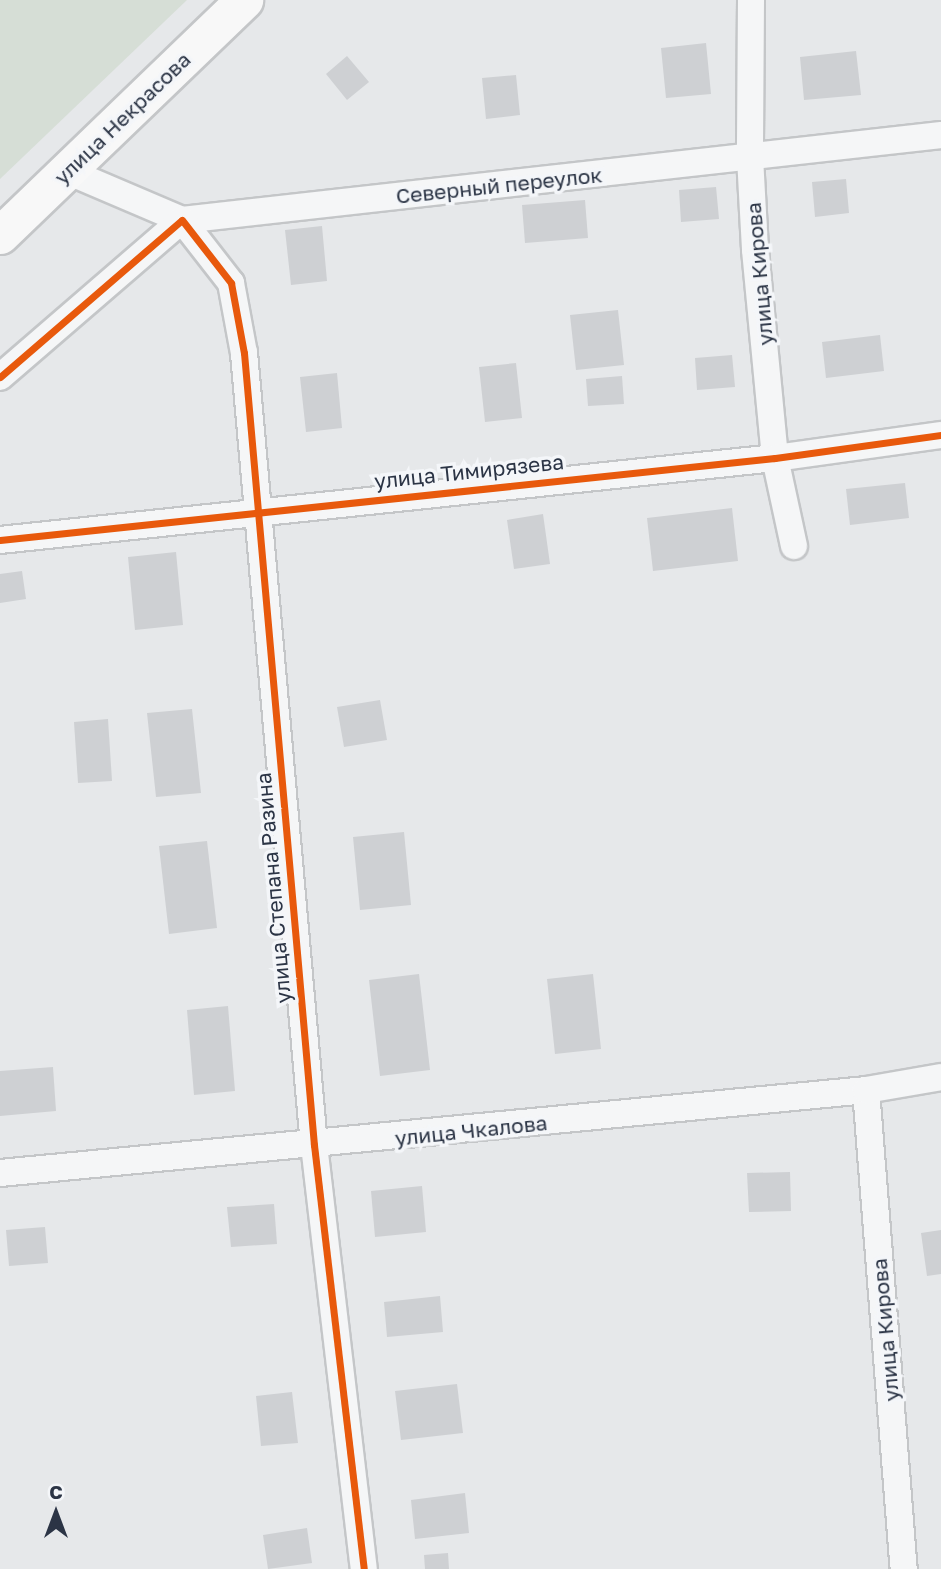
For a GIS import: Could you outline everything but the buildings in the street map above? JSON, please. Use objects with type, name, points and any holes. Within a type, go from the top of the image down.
[{"type":"street","name":"улица Некрасова","points":[[0,235],[244,0]]},
{"type":"street","name":"улица Кирова","points":[[751,0],[750,157],[775,458],[794,546]]},
{"type":"street","name":"Северный переулок","points":[[67,171],[182,220],[941,135]]},
{"type":"street","points":[[0,377],[182,220]]},
{"type":"street","name":"улица Степана Разина","points":[[182,220],[231,283],[244,353],[314,1145],[364,1569]]},
{"type":"street","name":"улица Тимирязева","points":[[0,540],[258,509],[775,458],[941,435]]},
{"type":"street","name":"улица Чкалова","points":[[0,1173],[866,1090],[941,1077]]},
{"type":"street","name":"улица Кирова","points":[[866,1090],[904,1569]]},
{"type":"shaded area","points":[[0,0],[187,0],[0,179]]},
{"type":"cycle path","points":[[0,377],[182,220],[231,283],[244,353],[314,1145],[364,1569]]},
{"type":"cycle path","points":[[0,540],[775,458],[941,435]]}]
